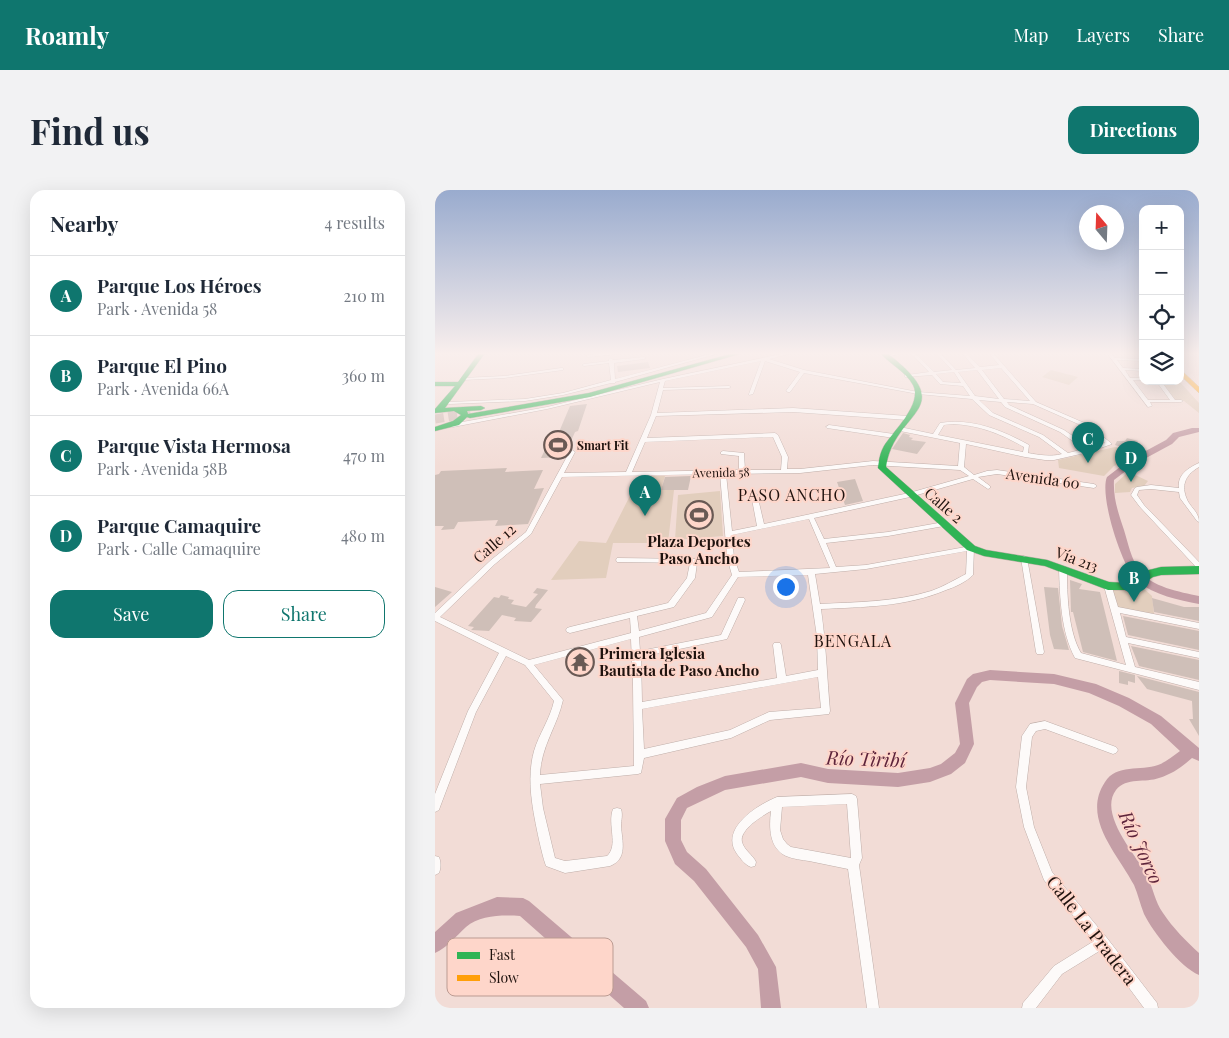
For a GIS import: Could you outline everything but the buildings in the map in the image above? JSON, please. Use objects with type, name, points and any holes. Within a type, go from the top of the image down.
[{"type":"main road","points":[[435,433],[457,413],[460,391]]},
{"type":"main road","points":[[437,411],[457,413],[557,404],[599,391]]},
{"type":"main road","points":[[881,463],[888,442],[908,418],[916,404],[918,393]]},
{"type":"main road","points":[[435,429],[457,413]]},
{"type":"main road","name":"Calle 2","points":[[881,463],[885,473],[971,548]]},
{"type":"main road","name":"Vía 213","points":[[971,548],[984,553],[1024,558],[1063,569],[1108,586],[1121,588],[1133,584],[1149,574],[1161,571],[1199,570]]},
{"type":"street","points":[[457,413],[581,391]]},
{"type":"street","points":[[629,474],[654,415],[660,391]]},
{"type":"street","points":[[829,427],[935,436],[1025,455],[1054,458],[1109,444],[1087,426],[1034,403],[908,391]]},
{"type":"street","points":[[969,391],[991,414],[1041,436],[1067,455]]},
{"type":"street","points":[[995,391],[1013,410],[1062,431],[1089,450]]},
{"type":"street","points":[[1024,391],[1034,403]]},
{"type":"street","points":[[1139,391],[1148,403],[1181,401]]},
{"type":"street","points":[[1166,391],[1174,401]]},
{"type":"street","points":[[654,415],[793,410],[908,418]]},
{"type":"street","points":[[935,436],[942,424],[961,424],[989,429],[1027,446],[1025,455]]},
{"type":"street","points":[[643,440],[771,434],[778,438],[785,457],[784,471]]},
{"type":"street","points":[[963,442],[961,468],[988,488]]},
{"type":"street","name":"Calle 12","points":[[435,618],[493,562],[529,532],[572,452]]},
{"type":"street","points":[[723,453],[742,454],[742,472]]},
{"type":"street","name":"Avenida 58","points":[[560,475],[818,470],[881,463],[961,468]]},
{"type":"street","points":[[1199,466],[1187,471],[1183,477],[1181,490],[1188,507],[1199,520]]},
{"type":"street","points":[[723,472],[731,558],[736,575]]},
{"type":"street","name":"Avenida 60","points":[[729,534],[910,495],[973,476],[997,472],[1094,486]]},
{"type":"street","points":[[1181,490],[1151,487],[1137,489],[1134,492],[1142,506],[1199,566]]},
{"type":"street","points":[[754,494],[761,527]]},
{"type":"street","points":[[811,516],[835,570]]},
{"type":"street","points":[[823,541],[888,534],[944,524]]},
{"type":"street","points":[[736,575],[811,572],[866,567],[971,548],[969,575],[960,582],[916,598],[816,607]]},
{"type":"street","points":[[619,560],[694,561],[731,558]]},
{"type":"street","points":[[1024,558],[1041,652]]},
{"type":"street","points":[[569,630],[671,605],[691,578],[694,561]]},
{"type":"street","points":[[1063,569],[1063,589],[1075,654],[1082,658],[1199,686]]},
{"type":"street","points":[[641,754],[731,734],[769,716],[826,711],[821,673],[821,637],[811,572]]},
{"type":"street","points":[[528,663],[709,615],[736,575]]},
{"type":"street","points":[[1108,586],[1132,670]]},
{"type":"street","points":[[637,655],[724,637],[741,600]]},
{"type":"street","points":[[1114,609],[1199,626]]},
{"type":"street","points":[[535,780],[638,770],[641,754],[637,655],[633,614]]},
{"type":"street","points":[[435,618],[528,663],[559,700],[557,713],[543,734],[537,757],[535,780],[540,820],[550,862],[565,867],[610,861],[616,857],[619,851],[614,821],[617,813]]},
{"type":"street","points":[[1123,639],[1199,655]]},
{"type":"street","points":[[777,645],[782,680]]},
{"type":"street","points":[[435,807],[440,780],[472,711],[504,651]]},
{"type":"street","points":[[638,706],[821,673]]},
{"type":"street","name":"Calle La Pradera","points":[[1113,750],[1045,725],[1033,727],[1027,736],[1021,787],[1029,827],[1049,876],[1103,942],[1152,1008]]},
{"type":"street","points":[[751,862],[737,844],[737,837],[745,824],[767,806],[777,802],[852,800],[857,858],[853,864],[873,1008]]},
{"type":"street","points":[[777,802],[774,832],[783,849],[789,852],[853,864]]},
{"type":"street","points":[[1029,1008],[1058,970],[1103,942]]},
{"type":"shaded area","points":[[1168,391],[1188,391],[1199,403],[1199,413],[1184,401],[1175,400]]},
{"type":"shaded area","points":[[1115,447],[1144,453],[1114,466],[1104,476],[1059,468],[1058,460]]},
{"type":"shaded area","points":[[1131,473],[1148,481],[1144,486],[1132,488],[1130,492],[1115,493],[1115,484],[1126,474]]},
{"type":"shaded area","points":[[640,476],[665,476],[661,490],[674,490],[668,543],[613,543],[606,578],[551,580],[579,541],[606,543]]},
{"type":"shaded area","name":"Plaza Deportes Paso Ancho","points":[[720,491],[723,536],[675,540],[678,495]]},
{"type":"shaded area","points":[[1140,585],[1152,596],[1154,614],[1117,607],[1112,588],[1135,588]]},
{"type":"waterway","name":"Río Tiribí","points":[[1199,430],[1176,435],[1169,442],[1132,462],[1110,479],[1109,494],[1125,551],[1136,574],[1156,588],[1199,600]]},
{"type":"waterway","name":"Río Tiribí","points":[[771,1008],[767,967],[752,941],[700,875],[681,858],[673,841],[673,819],[682,803],[702,792],[725,783],[801,770],[828,776],[898,780],[930,775],[946,769],[960,758],[967,744],[962,703],[972,683],[978,678],[990,675],[1054,679],[1091,688],[1124,702],[1156,720],[1190,751]]},
{"type":"waterway","name":"Río Tiribí","points":[[1190,751],[1199,755]]},
{"type":"waterway","name":"Río Jorco","points":[[1190,751],[1164,770],[1126,776],[1115,781],[1105,796],[1104,807],[1112,833],[1141,882],[1156,919],[1173,940],[1199,966]]},
{"type":"waterway","name":"Río Tiribí","points":[[435,944],[462,919],[497,906],[523,907],[559,938]]},
{"type":"waterway","name":"Río Tiribí","points":[[613,985],[639,1008]]},
{"type":"tunnel","points":[[435,419],[471,413]]},
{"type":"traffic: fast","points":[[438,411],[455,391]]},
{"type":"traffic: fast","points":[[470,416],[604,391]]},
{"type":"traffic: fast","points":[[918,391],[917,403],[887,449],[882,468],[971,548],[984,553],[1047,563],[1108,586],[1128,587],[1149,574],[1161,571],[1199,570]]},
{"type":"traffic: fast","points":[[457,409],[481,408]]},
{"type":"traffic: fast","points":[[435,429],[456,423],[465,415],[464,412],[455,409],[437,411]]},
{"type":"place","name":"Smart Fit","points":[[558,445]]},
{"type":"place","name":"Parque Vista Hermosa","points":[[1088,463]]},
{"type":"place","name":"Parque Camaquire","points":[[1131,482]]},
{"type":"place","name":"Plaza Deportes Paso Ancho","points":[[699,515]]},
{"type":"place","name":"Parque Los Héroes","points":[[645,516]]},
{"type":"place","name":"Parque El Pino","points":[[1134,602]]},
{"type":"place","name":"Primera Iglesia Bautista de Paso Ancho","points":[[580,662]]},
{"type":"district","name":"PASO ANCHO","points":[[792,494]]},
{"type":"district","name":"BENGALA","points":[[853,640]]}]
